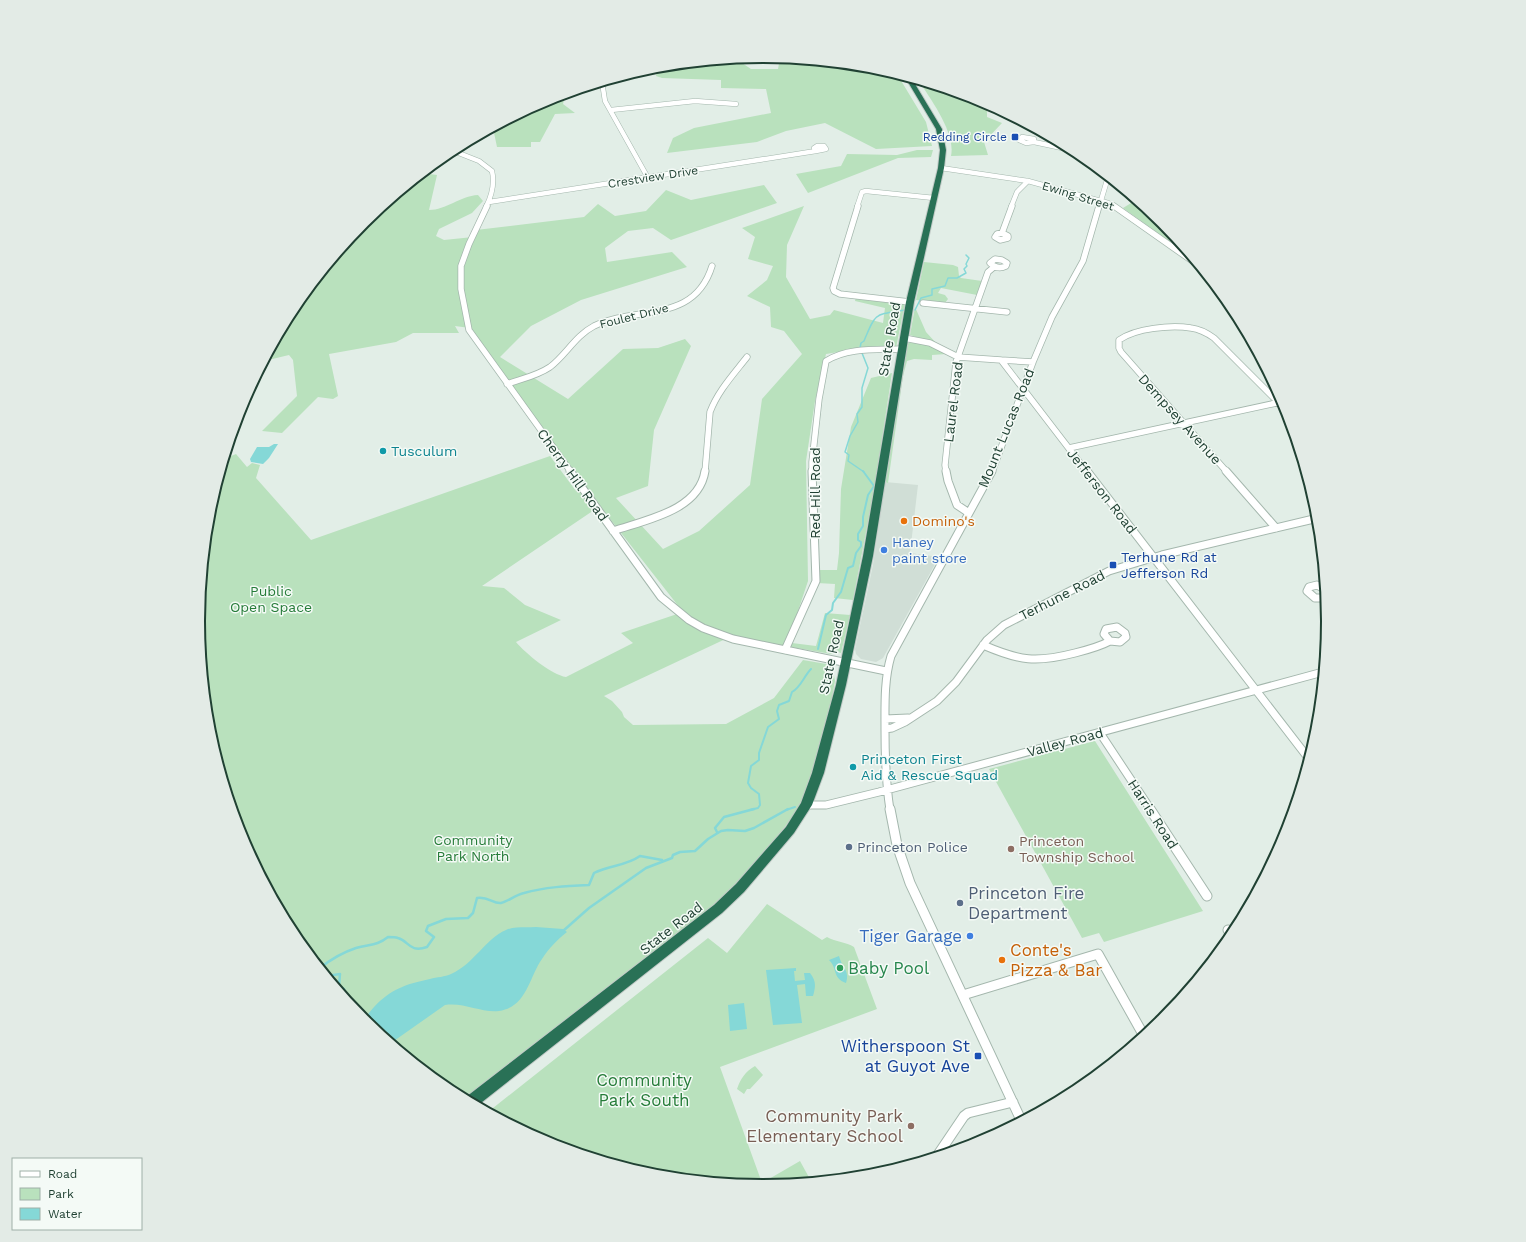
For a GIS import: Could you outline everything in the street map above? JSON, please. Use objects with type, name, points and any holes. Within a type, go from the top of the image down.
[{"type":"highway","name":"State Road","points":[[475,1099],[718,909],[740,888],[773,851],[790,830],[806,805],[829,734],[841,685],[868,556],[910,302],[941,168],[943,150],[939,129],[912,84]]},
{"type":"street","points":[[603,87],[604,97],[648,178]]},
{"type":"street","points":[[611,110],[695,101],[736,104]]},
{"type":"street","points":[[1034,142],[1055,146]]},
{"type":"street","name":"Crestview Drive","points":[[489,202],[816,151]]},
{"type":"street","name":"Cherry Hill Road","points":[[459,153],[483,164],[490,169],[493,175],[489,202],[465,252],[461,266],[460,282],[469,330],[661,597],[680,615],[705,630],[719,636],[746,643],[845,661],[886,671]]},
{"type":"street","name":"Ewing Street","points":[[941,168],[1028,181],[1115,206],[1185,256]]},
{"type":"street","points":[[1002,233],[1017,192],[1028,181]]},
{"type":"street","name":"Mount Lucas Road","points":[[1019,1116],[903,867],[894,837],[887,790],[884,686],[886,671],[891,656],[992,472],[1033,362],[1052,317],[1083,261],[1107,181]]},
{"type":"street","points":[[910,302],[840,294],[834,291],[833,288],[862,192],[866,191],[934,198]]},
{"type":"street","name":"Foulet Drive","points":[[507,384],[544,371],[556,362],[575,339],[595,326],[616,319],[670,308],[691,299],[701,291],[707,283],[712,266]]},
{"type":"street","name":"Laurel Road","points":[[969,513],[957,505],[946,473],[945,465],[958,357],[988,272],[994,267]]},
{"type":"street","points":[[923,303],[1007,312]]},
{"type":"street","name":"Dempsey Avenue","points":[[1273,394],[1210,335],[1204,332],[1192,328],[1136,332],[1126,335],[1119,340],[1119,348],[1121,352],[1276,528]]},
{"type":"street","points":[[904,338],[930,343],[958,357],[1033,362]]},
{"type":"street","name":"Red Hill Road","points":[[785,650],[816,582],[812,462],[819,399],[826,360],[833,356],[858,351],[902,349]]},
{"type":"street","points":[[613,531],[674,509],[688,501],[698,491],[704,480],[710,412],[712,405],[718,394],[747,357]]},
{"type":"street","name":"Jefferson Road","points":[[1001,360],[1305,753]]},
{"type":"street","points":[[1069,448],[1277,403]]},
{"type":"street","name":"Terhune Road","points":[[885,729],[897,726],[926,709],[947,692],[983,645],[998,629],[1022,615],[1109,571],[1153,558],[1311,520]]},
{"type":"street","points":[[1320,587],[1314,585],[1309,587],[1307,591],[1310,595],[1316,598],[1320,598]]},
{"type":"street","points":[[983,645],[1009,656],[1038,660],[1055,658],[1101,646],[1110,641]]},
{"type":"street","name":"Valley Road","points":[[806,805],[826,805],[887,790],[1318,673]]},
{"type":"street","name":"Terhune Road","points":[[885,719],[912,717]]},
{"type":"street","name":"Harris Road","points":[[1100,733],[1206,896]]},
{"type":"street","points":[[963,995],[1098,954],[1141,1031]]},
{"type":"street","points":[[942,1149],[964,1116],[968,1113],[1012,1102]]},
{"type":"shaded area","points":[[885,482],[918,485],[910,553],[939,557],[883,658],[876,662],[861,659],[856,654],[855,649],[873,565]]},
{"type":"green space","points":[[779,63],[799,64],[836,68],[901,81],[926,122],[932,146],[876,149],[825,123],[786,131],[757,142],[667,153],[673,138],[694,128],[771,113],[766,89],[721,88],[721,80],[662,78],[656,76],[657,74],[727,64],[743,64],[751,69],[778,69]]},
{"type":"green space","points":[[923,87],[977,105],[987,110],[987,117],[1002,123],[984,142],[988,155],[951,156],[952,147],[950,137],[936,107]]},
{"type":"green space","points":[[564,100],[563,104],[575,113],[555,114],[540,142],[531,142],[531,147],[497,147],[494,133],[549,105]]},
{"type":"green space","points":[[917,150],[933,150],[931,157],[898,158],[808,193],[796,174],[841,166],[847,154],[897,155]]},
{"type":"green space","points":[[429,174],[437,175],[429,210],[441,208],[471,196],[478,195],[483,201],[472,213],[439,229],[436,236],[444,240],[473,237],[476,230],[584,217],[598,204],[615,216],[646,211],[666,190],[691,200],[764,185],[777,203],[671,240],[653,228],[628,231],[605,248],[607,262],[672,252],[687,267],[581,300],[531,326],[500,357],[568,399],[623,349],[658,348],[685,339],[691,346],[654,430],[648,486],[616,498],[663,549],[699,531],[750,485],[762,399],[802,354],[784,331],[771,327],[770,307],[747,296],[767,280],[773,266],[748,259],[755,237],[742,228],[804,206],[787,245],[786,277],[810,319],[830,315],[834,310],[883,323],[885,308],[855,301],[856,297],[905,303],[896,348],[857,349],[826,354],[815,401],[806,461],[808,581],[786,647],[734,635],[604,696],[612,701],[622,712],[624,717],[633,725],[726,724],[774,698],[803,660],[832,665],[835,681],[824,736],[804,796],[793,816],[760,859],[727,894],[693,923],[471,1096],[423,1064],[395,1041],[368,1016],[343,989],[320,961],[299,931],[280,900],[247,835],[224,765],[210,694],[206,657],[206,585],[216,512],[231,456],[236,454],[247,467],[252,463],[260,465],[256,478],[311,540],[550,456],[576,491],[582,487],[470,328],[455,326],[459,333],[413,333],[396,342],[329,354],[338,396],[333,399],[318,397],[282,433],[262,431],[297,396],[293,360],[289,355],[271,359],[299,311],[320,281],[368,226],[395,201]],"holes":[[[600,506],[683,612],[621,633],[633,643],[566,677],[560,675],[539,663],[516,642],[561,620],[525,605],[504,588],[482,586]]]},
{"type":"green space","points":[[1132,202],[1158,226],[1178,248],[1123,208]]},
{"type":"green space","points":[[924,262],[953,265],[958,267],[959,276],[961,278],[982,281],[977,295],[941,288],[938,293],[945,295],[948,299],[945,303],[916,300]]},
{"type":"green space","points":[[915,307],[926,332],[937,344],[910,335]]},
{"type":"green space","points":[[911,342],[926,344],[946,354],[932,355],[932,360],[914,359],[907,361],[903,376],[888,483],[885,482],[900,375],[907,344]]},
{"type":"green space","points":[[892,373],[875,485],[853,600],[834,598],[835,584],[817,583],[818,570],[837,570],[841,489],[851,427],[871,378]]},
{"type":"green space","points":[[825,613],[850,615],[841,653],[838,652],[831,654],[791,647],[792,643],[816,646]]},
{"type":"green space","points":[[1095,741],[1203,911],[1104,942],[1099,933],[1082,938],[989,769]]},
{"type":"green space","name":"Community Park South","points":[[767,904],[822,940],[827,937],[854,947],[877,1009],[720,1067],[761,1179],[727,1178],[690,1174],[619,1160],[549,1137],[492,1108],[708,938],[727,953]]},
{"type":"green space","points":[[755,1066],[763,1075],[750,1089],[747,1089],[744,1094],[737,1089],[742,1078]]},
{"type":"green space","name":"Community Park South","points":[[800,1161],[809,1177],[769,1179]]},
{"type":"water","points":[[274,444],[278,444],[263,464],[251,462],[250,459],[257,447],[269,447]]},
{"type":"water","points":[[536,927],[563,929],[567,932],[553,944],[545,955],[526,990],[516,1004],[499,1011],[452,1004],[445,1005],[394,1041],[367,1015],[380,1001],[399,988],[449,975],[459,970],[492,939],[506,930]]},
{"type":"water","name":"Baby Pool","points":[[839,956],[847,975],[846,983],[839,979],[832,963],[829,960]]},
{"type":"water","points":[[796,968],[796,971],[794,971],[795,981],[805,980],[804,973],[810,973],[812,976],[815,983],[813,996],[806,996],[805,984],[797,985],[802,1023],[773,1025],[766,970]]},
{"type":"water","points":[[744,1003],[747,1029],[730,1031],[728,1005]]},
{"type":"waterway","points":[[915,310],[921,298],[932,295],[932,289],[945,286],[948,278],[957,278],[966,273],[964,269],[967,266],[966,264],[969,258],[966,255]]},
{"type":"waterway","points":[[863,472],[848,461],[849,455],[845,452],[850,436],[858,422],[857,414],[862,407],[862,388],[868,368],[860,348],[861,343],[864,341],[877,316],[905,310]]},
{"type":"waterway","points":[[818,649],[826,615],[832,610],[833,603],[841,592],[848,568],[853,566],[856,553],[861,546],[861,542],[858,540],[858,534],[863,526],[863,517],[868,495],[874,486],[863,472]]},
{"type":"waterway","points":[[754,809],[758,808],[760,805],[759,794],[751,788],[748,783],[751,766],[759,760],[759,753],[768,727],[779,719],[777,711],[779,705],[789,701],[792,692],[798,687],[811,669]]},
{"type":"waterway","points":[[787,810],[795,807]]},
{"type":"waterway","points":[[717,832],[715,828],[724,817],[754,809]]},
{"type":"waterway","points":[[750,810],[754,809]]},
{"type":"waterway","points":[[563,931],[589,908],[646,868],[672,858],[673,855],[680,852],[695,851],[708,839],[721,831],[745,831],[754,828],[787,810]]},
{"type":"waterway","points":[[324,965],[333,959],[356,948],[376,943],[388,937],[402,939],[416,949],[427,947],[434,937],[426,931],[428,926],[446,919],[468,918],[473,913],[477,898],[484,898],[501,903],[521,894],[540,889],[589,885],[594,873],[629,862],[640,856],[662,860]]},
{"type":"waterway","points":[[332,975],[340,974],[339,984]]},
{"type":"place","name":"Redding Circle","points":[[1015,137]]},
{"type":"place","name":"Tusculum","points":[[383,451]]},
{"type":"place","name":"Domino's","points":[[904,521]]},
{"type":"place","name":"Haney paint store","points":[[884,550]]},
{"type":"place","name":"Terhune Rd at Jefferson Rd","points":[[1113,565]]},
{"type":"place","name":"Princeton First Aid & Rescue Squad","points":[[853,767]]},
{"type":"place","name":"Princeton Police","points":[[849,847]]},
{"type":"place","name":"Princeton Township School","points":[[1011,849]]},
{"type":"place","name":"Princeton Fire Department","points":[[960,903]]},
{"type":"place","name":"Tiger Garage","points":[[970,936]]},
{"type":"place","name":"Conte's Pizza & Bar","points":[[1002,960]]},
{"type":"place","name":"Baby Pool","points":[[840,968]]},
{"type":"place","name":"Witherspoon St at Guyot Ave","points":[[978,1056]]},
{"type":"place","name":"Community Park Elementary School","points":[[911,1126]]},
{"type":"park label","name":"Public Open Space","points":[[271,600]]},
{"type":"park label","name":"Community Park North","points":[[473,848]]}]
